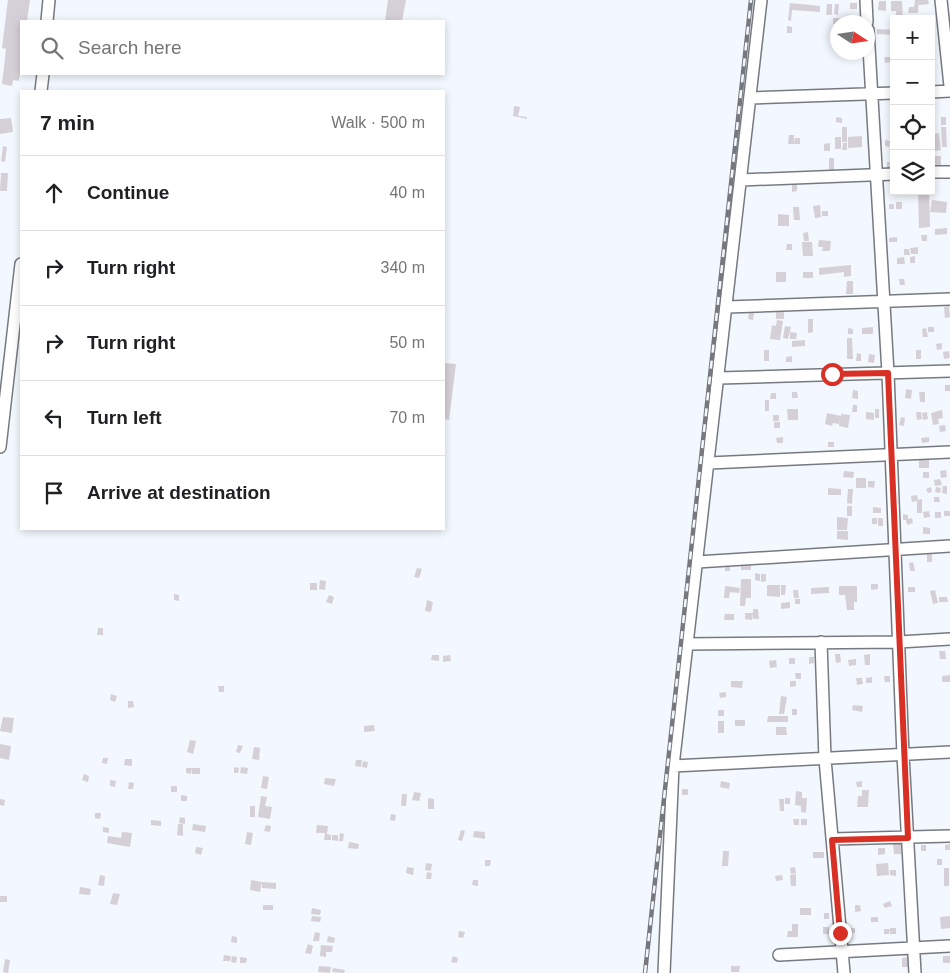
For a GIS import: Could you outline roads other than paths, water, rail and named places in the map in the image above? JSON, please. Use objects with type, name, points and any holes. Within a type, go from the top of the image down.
[{"type":"street","points":[[48,20],[49,0]]},
{"type":"street","points":[[664,973],[673,766],[762,0]]},
{"type":"street","points":[[866,0],[867,15]]},
{"type":"street","points":[[941,0],[950,86]]},
{"type":"street","points":[[869,60],[888,373],[903,755],[915,973]]},
{"type":"street","points":[[41,90],[43,75]]},
{"type":"street","points":[[935,92],[950,91]]},
{"type":"street","points":[[750,98],[890,93]]},
{"type":"street","points":[[935,172],[950,172]]},
{"type":"street","points":[[741,180],[890,174]]},
{"type":"street","points":[[0,447],[20,273]]},
{"type":"street","points":[[727,307],[950,299]]},
{"type":"street","points":[[719,378],[950,371]]},
{"type":"street","points":[[709,463],[950,452]]},
{"type":"street","points":[[697,562],[950,546]]},
{"type":"street","points":[[687,644],[899,642],[950,639]]},
{"type":"street","points":[[822,642],[825,759],[844,973]]},
{"type":"street","points":[[673,766],[950,752]]},
{"type":"street","points":[[832,840],[950,836]]},
{"type":"street","points":[[780,955],[950,946]]},
{"type":"railway","points":[[645,973],[751,0]]}]
